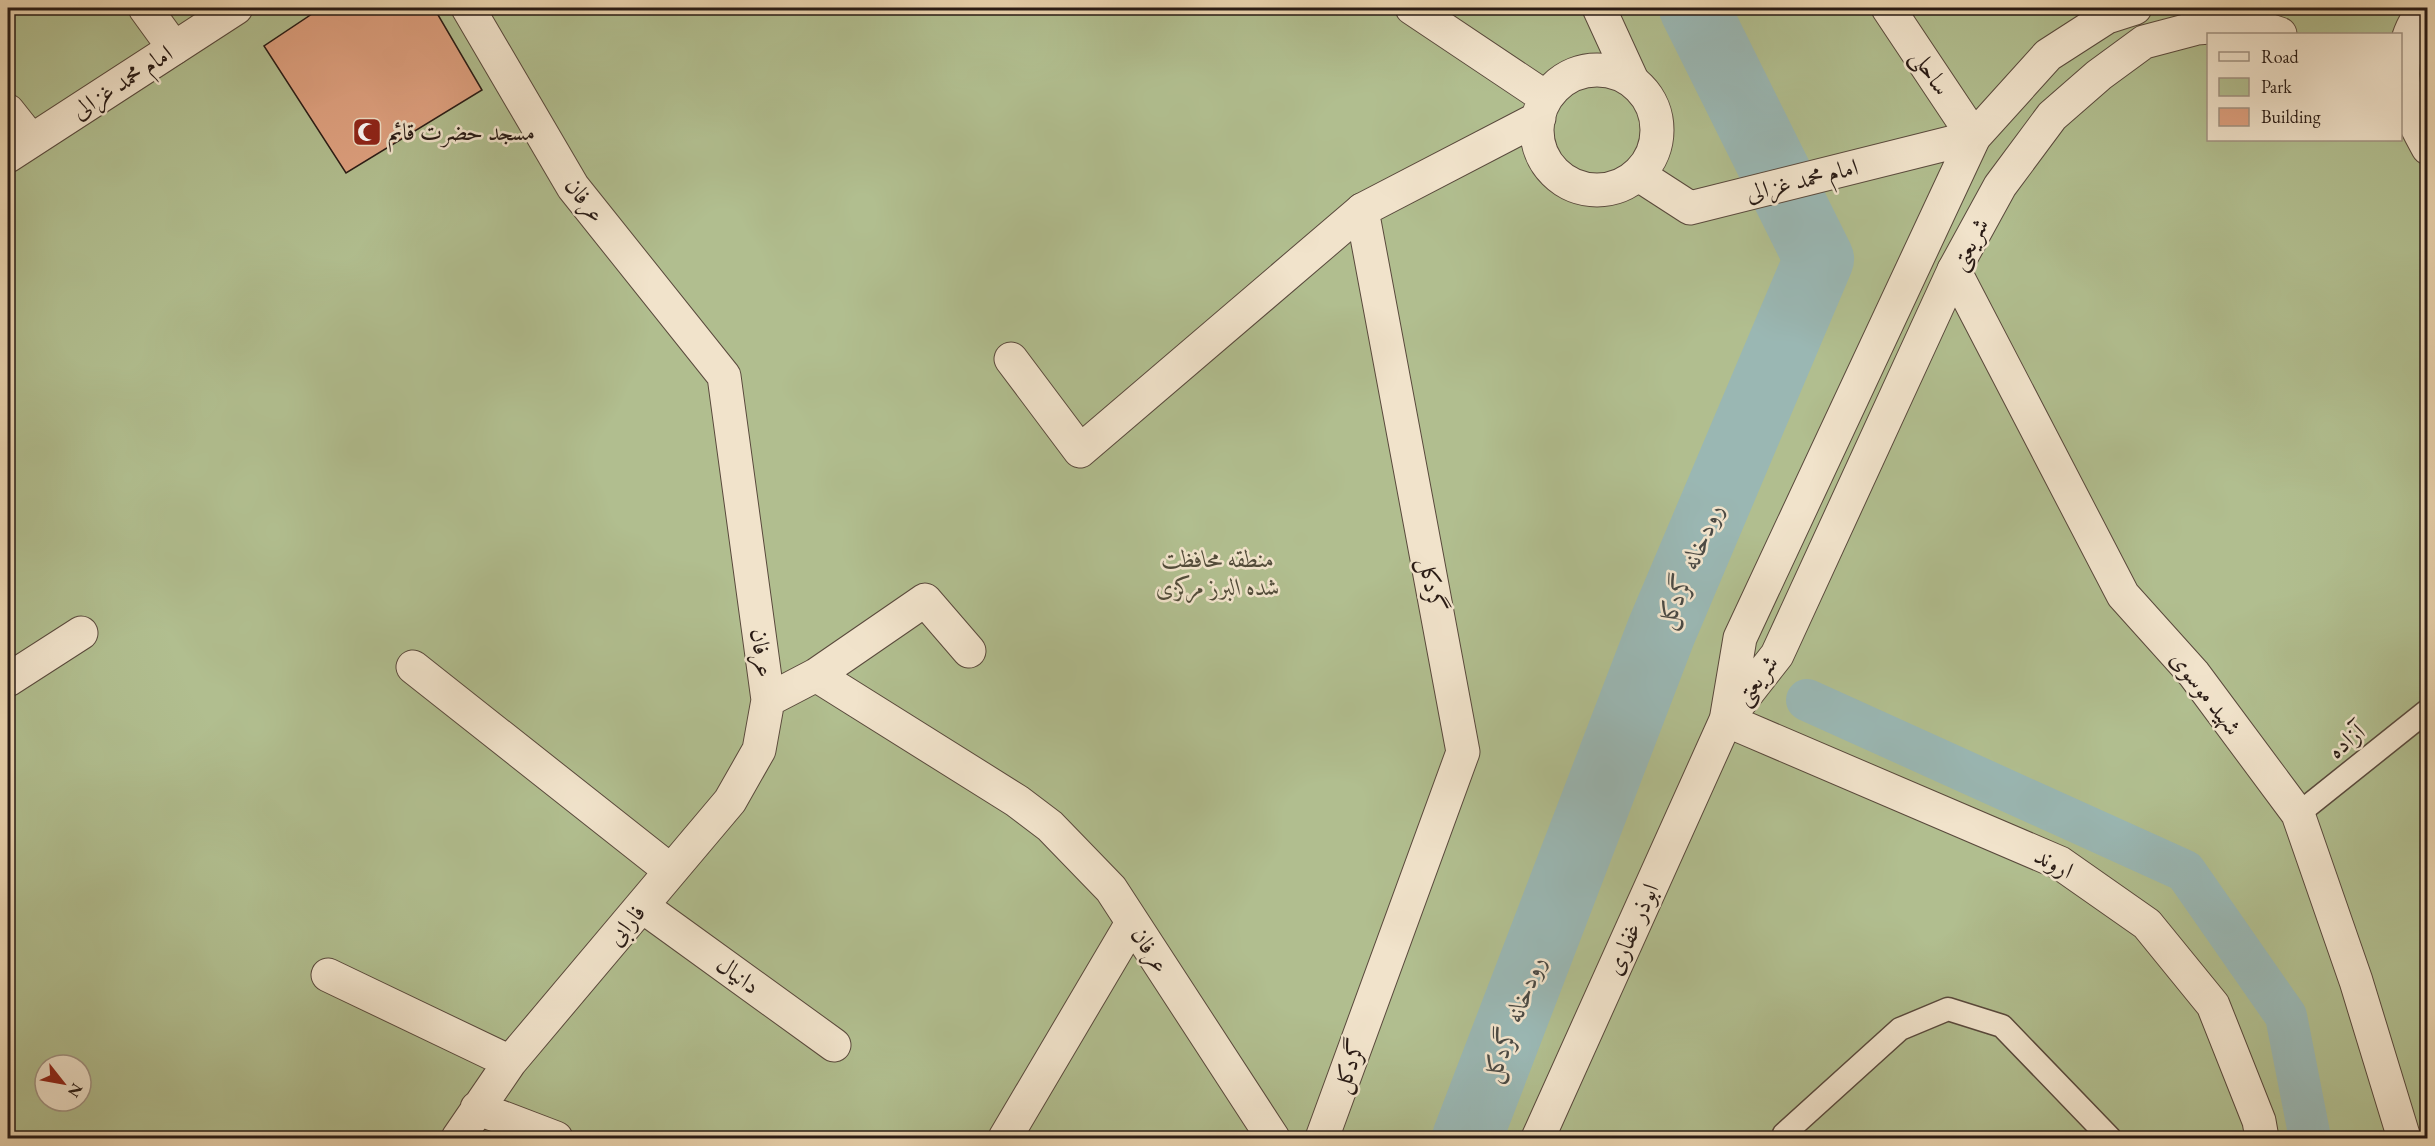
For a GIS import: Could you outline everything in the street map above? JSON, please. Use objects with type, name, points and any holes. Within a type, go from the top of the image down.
[{"type":"street","points":[[145,8],[174,48]]},
{"type":"street","name":"امام محمد غزالی","points":[[20,148],[236,8]]},
{"type":"street","name":"عرفان","points":[[468,8],[573,187],[724,376],[768,700],[816,675],[1017,801],[1050,826],[1111,889],[1273,1138]]},
{"type":"street","points":[[1412,8],[1542,107]]},
{"type":"street","points":[[1599,8],[1632,80],[1647,95],[1656,115],[1658,136],[1650,157],[1639,175],[1620,188],[1597,191],[1575,188],[1556,176],[1542,158],[1536,136],[1542,107],[1558,83],[1575,73],[1593,70],[1613,72],[1632,80]]},
{"type":"street","name":"ساحلی","points":[[1888,8],[1974,137]]},
{"type":"street","name":"شریعتی","points":[[1726,720],[1740,638],[1974,137],[2048,55],[2107,16],[2135,8]]},
{"type":"street","points":[[2427,8],[2419,15],[2407,43],[2402,77],[2404,100],[2427,148]]},
{"type":"street","name":"شریعتی","points":[[1726,720],[1777,655],[1954,270],[2000,186],[2052,116],[2099,75],[2144,42],[2197,28],[2250,24],[2277,33]]},
{"type":"street","points":[[1011,359],[1080,451],[1362,210],[1542,107]]},
{"type":"street","points":[[8,111],[20,148]]},
{"type":"street","name":"امام محمد غزالی","points":[[1639,175],[1690,208],[1974,137]]},
{"type":"street","name":"گردکل","points":[[1322,1138],[1463,752],[1362,210]]},
{"type":"street","name":"شهید موسوی","points":[[1954,270],[2123,595],[2194,674],[2298,814],[2355,981],[2404,1138]]},
{"type":"street","points":[[816,675],[925,600],[969,651]]},
{"type":"street","points":[[8,680],[81,633]]},
{"type":"street","points":[[413,667],[671,871]]},
{"type":"street","name":"فارابی","points":[[458,1138],[510,1062],[730,801],[759,750],[768,700]]},
{"type":"street","name":"ابوذر غفاری","points":[[1538,1138],[1726,720]]},
{"type":"street","name":"اروند","points":[[1726,720],[2060,863],[2147,924],[2213,1005],[2259,1121],[2262,1138]]},
{"type":"street","name":"دانیال","points":[[642,906],[834,1045]]},
{"type":"street","points":[[1005,1138],[1132,923]]},
{"type":"street","points":[[328,975],[510,1062]]},
{"type":"street","points":[[477,1108],[556,1138]]},
{"type":"lane","name":"آزاده","points":[[2298,814],[2427,710]]},
{"type":"lane","points":[[1784,1134],[1900,1029],[1948,1008],[2002,1026],[2110,1138]]},
{"type":"green space","name":"منطقه محافظت شده البرز مرکزی","points":[[8,8],[2427,8],[2427,1138],[8,1138]]},
{"type":"building","name":"مسجد حضرت قائم","points":[[321,8],[434,8],[482,90],[346,173],[264,46]]},
{"type":"waterway","name":"رودخانه گردکل","points":[[1467,1138],[1661,632],[1819,259],[1694,8]]},
{"type":"waterway","points":[[1807,700],[2185,871],[2286,1016],[2310,1138]]},
{"type":"place","name":"مسجد حضرت قائم","points":[[367,132]]}]
